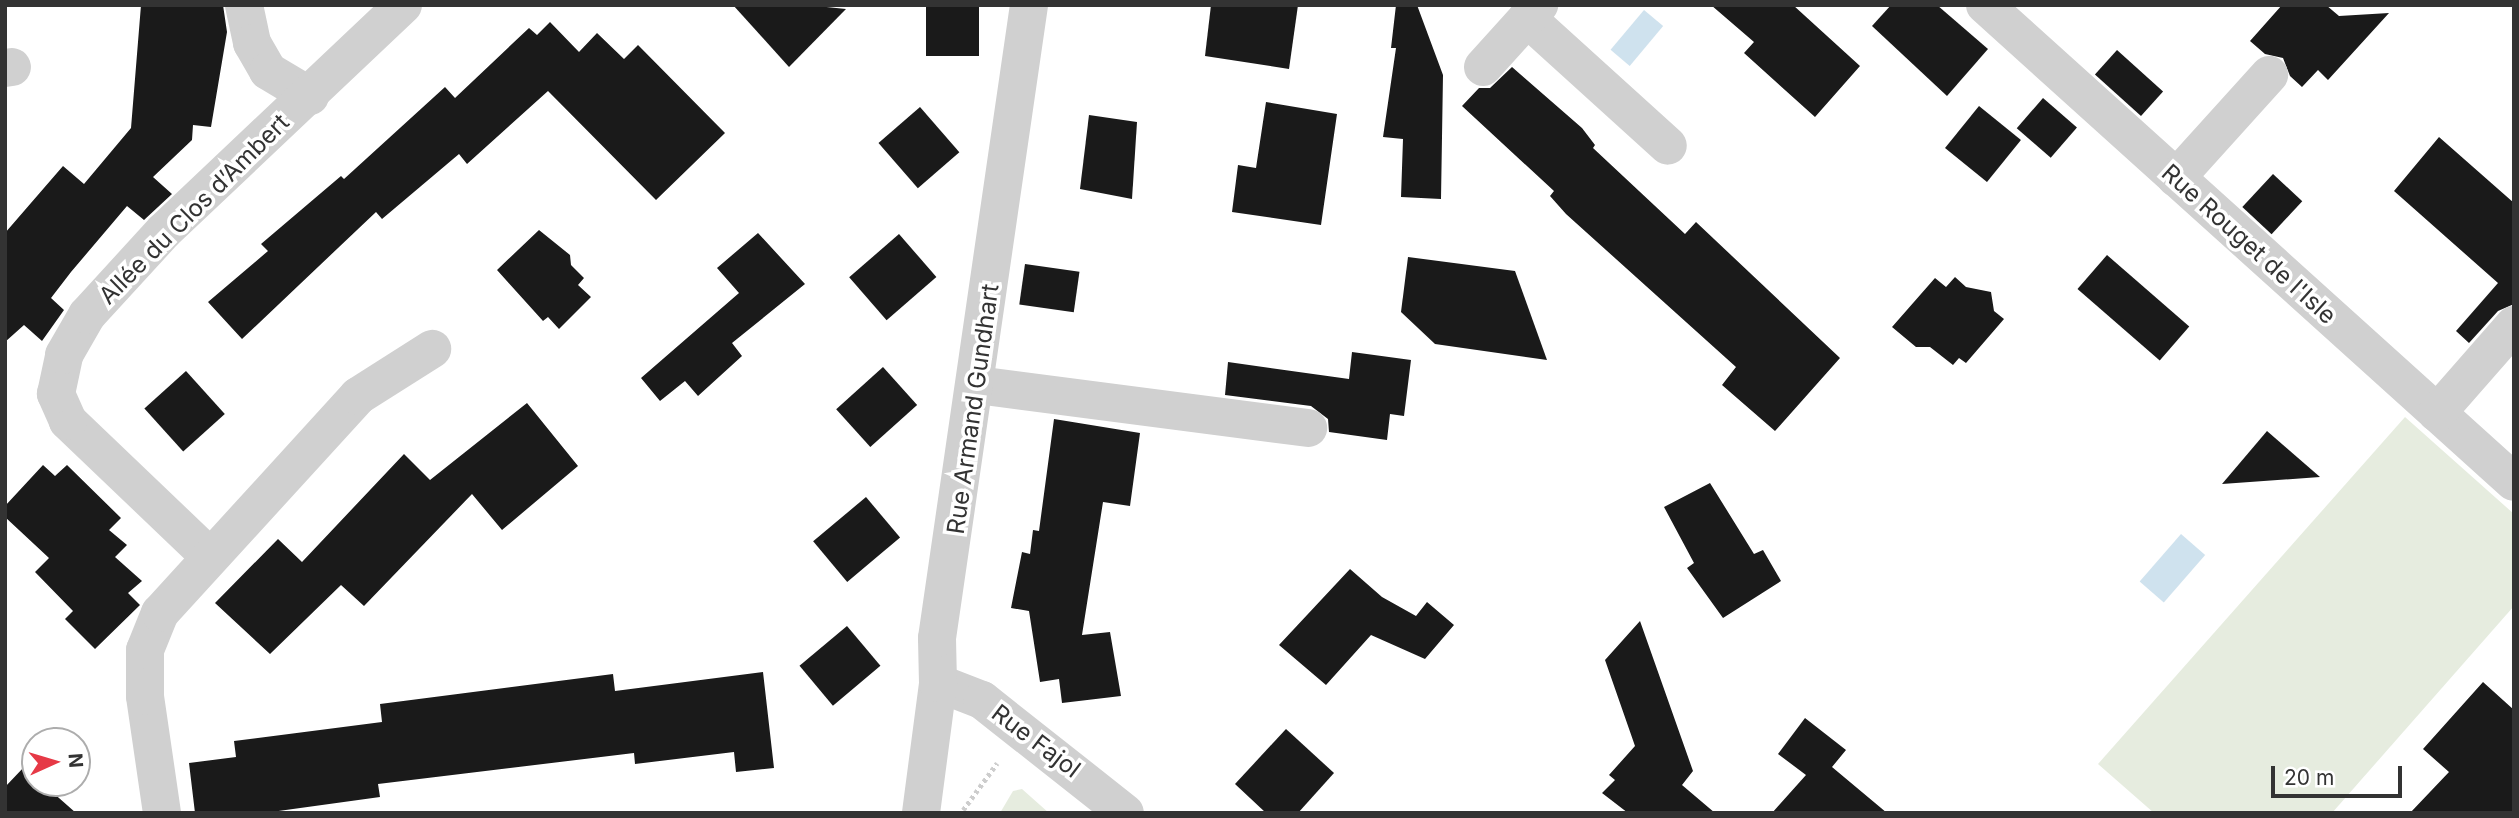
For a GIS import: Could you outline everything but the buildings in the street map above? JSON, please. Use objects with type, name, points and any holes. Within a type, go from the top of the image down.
[{"type":"street","points":[[244,5],[253,43],[268,71],[310,96]]},
{"type":"street","name":"Allée du Clos d’Ambert","points":[[208,555],[68,421],[56,394],[64,355],[87,315],[164,231],[310,96],[403,5]]},
{"type":"street","name":"Rue Armand Gundhart","points":[[921,813],[938,683],[937,638],[977,385],[1029,5]]},
{"type":"street","name":"Rue Rouget de l'Isle","points":[[1985,5],[2514,482]]},
{"type":"street","points":[[1483,67],[1533,12],[1668,146]]},
{"type":"street","points":[[2176,178],[2269,75]]},
{"type":"street","points":[[2437,413],[2514,325]]},
{"type":"street","points":[[162,813],[145,696],[145,650],[160,613],[208,555],[358,396],[432,349]]},
{"type":"street","points":[[977,385],[1308,429]]},
{"type":"street","name":"Rue Fajol","points":[[938,683],[982,700],[1125,813]]},
{"type":"shaded area","points":[[2405,417],[2514,514],[2514,606],[2332,813],[2154,813],[2098,764]]},
{"type":"shaded area","points":[[1022,789],[1049,813],[1000,813],[1013,791]]},
{"type":"water","points":[[1644,10],[1663,26],[1630,66],[1611,50]]},
{"type":"water","points":[[2181,534],[2205,555],[2164,603],[2140,582]]}]
